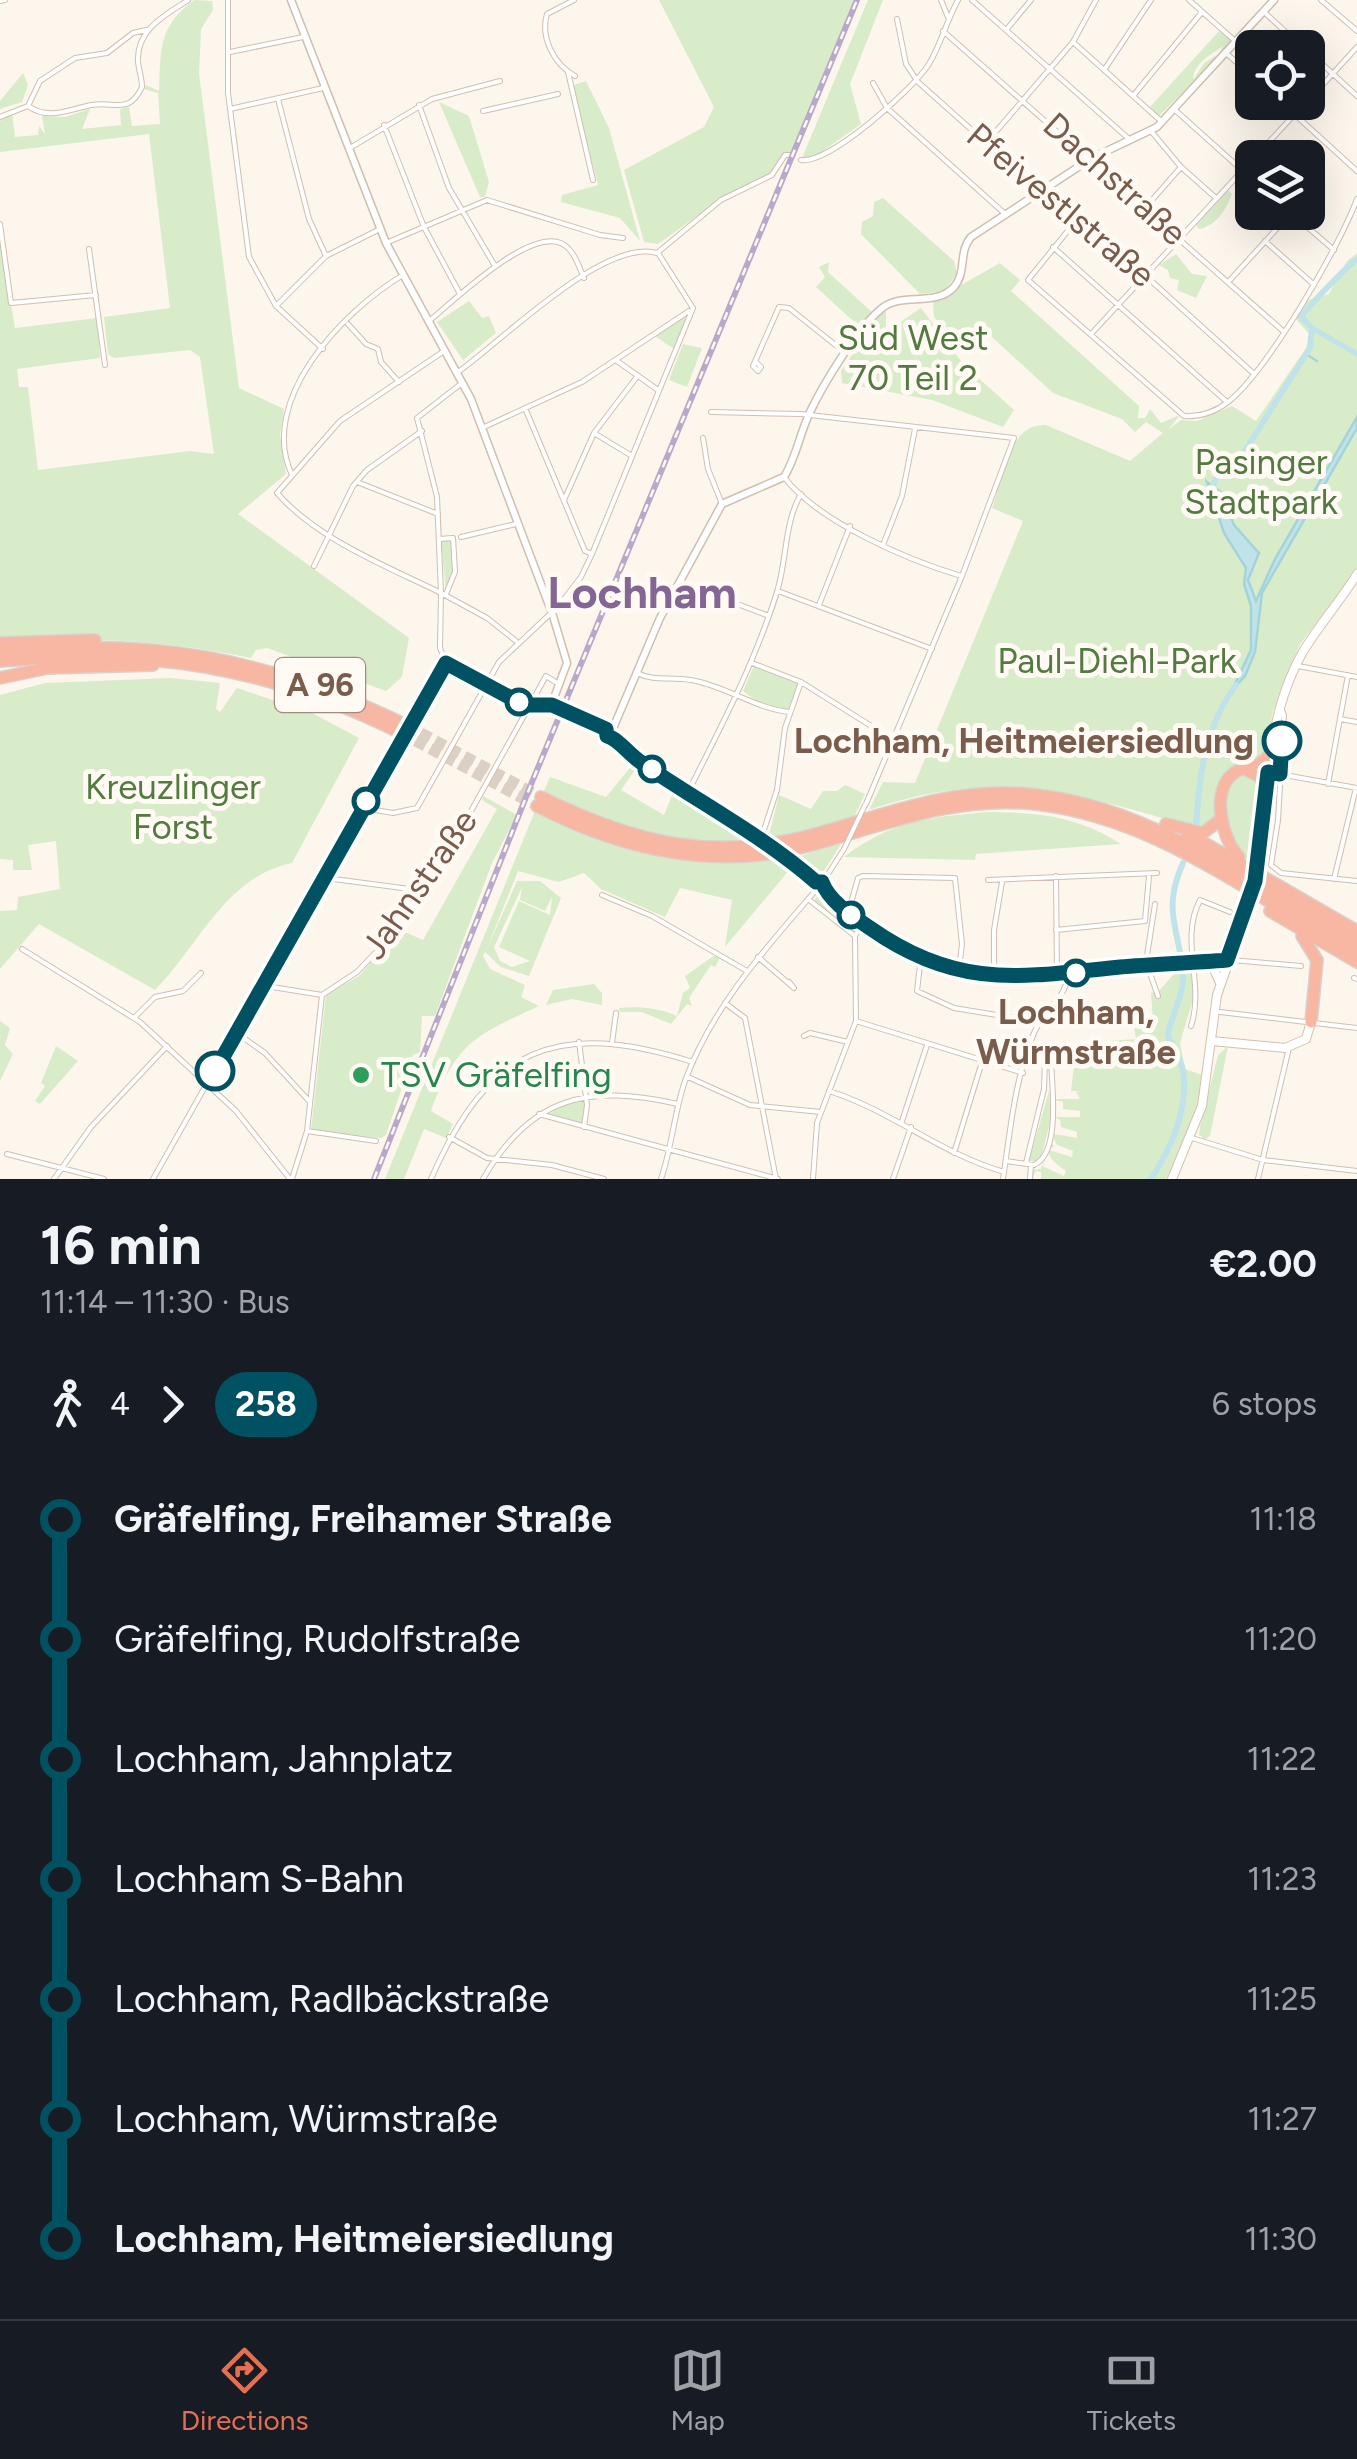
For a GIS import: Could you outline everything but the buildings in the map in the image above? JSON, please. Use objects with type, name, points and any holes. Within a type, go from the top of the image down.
[{"type":"highway","points":[[0,643],[69,638],[138,648]]},
{"type":"highway","name":"A 96","points":[[0,652],[138,648],[208,654],[268,668],[331,690],[403,729],[296,686],[192,662],[87,656],[0,662]]},
{"type":"highway","points":[[0,678],[47,668],[192,662]]},
{"type":"highway","points":[[1269,754],[1260,771],[1227,782],[1221,818],[1228,844],[1357,931]]},
{"type":"highway","points":[[1260,771],[1266,789]]},
{"type":"highway","points":[[1256,865],[1166,824],[1120,808],[1028,794],[945,796],[788,841],[726,848],[676,846],[631,836],[539,802],[630,845],[694,857],[758,856],[794,850],[925,810],[988,802],[1072,809],[1174,846],[1357,952]]},
{"type":"highway","points":[[1087,804],[1186,841],[1357,942]]},
{"type":"highway","points":[[1166,824],[1206,833],[1221,818]]},
{"type":"highway","points":[[1174,846],[1285,920],[1357,962]]},
{"type":"highway","points":[[1285,920],[1314,950],[1318,980],[1312,1022]]},
{"type":"highway","points":[[1318,980],[1332,958],[1357,962]]},
{"type":"main road","points":[[1269,754],[1280,708],[1297,666],[1357,574]]},
{"type":"main road","points":[[1172,1179],[1192,1138],[1211,1062],[1220,982],[1247,910],[1266,789]]},
{"type":"main road","points":[[1212,965],[1220,982]]},
{"type":"main road","points":[[1212,1042],[1290,1048],[1306,1038],[1312,1022]]},
{"type":"main road","points":[[1211,1062],[1218,1048],[1228,1043]]},
{"type":"street","points":[[0,117],[28,106],[35,86],[75,58],[107,53],[133,32],[149,30],[188,0]]},
{"type":"street","points":[[228,0],[230,109],[249,257],[276,306],[323,349]]},
{"type":"street","points":[[291,0],[386,244],[463,382],[552,613],[567,656],[567,669],[555,704]]},
{"type":"street","points":[[574,0],[544,19],[551,52],[575,76]]},
{"type":"street","points":[[941,0],[948,17]]},
{"type":"street","points":[[801,160],[817,158],[887,108],[916,80],[930,63],[958,0]]},
{"type":"street","points":[[972,0],[1130,142]]},
{"type":"street","points":[[1006,30],[1032,0]]},
{"type":"street","points":[[986,143],[1073,42],[1096,0]]},
{"type":"street","points":[[1104,70],[1151,0]]},
{"type":"street","points":[[1189,0],[1235,41]]},
{"type":"street","points":[[1246,30],[1274,0]]},
{"type":"street","points":[[1321,0],[1357,32]]},
{"type":"street","points":[[1263,11],[1284,30]]},
{"type":"street","points":[[1134,96],[1202,12]]},
{"type":"street","name":"Pfeivestlstraße","points":[[897,19],[906,64],[916,80],[1075,222],[1085,221],[1253,373]]},
{"type":"street","points":[[28,106],[39,112],[65,114],[94,104],[120,108],[130,104],[142,87],[138,60],[149,30]]},
{"type":"street","name":"Dachstraße","points":[[943,31],[1025,99],[1284,331]]},
{"type":"street","points":[[230,52],[307,36]]},
{"type":"street","points":[[1073,42],[1162,123]]},
{"type":"street","points":[[1235,43],[1162,123],[1092,158],[967,241],[960,274],[952,289],[934,297],[889,303],[855,342],[809,414],[784,477],[722,504],[678,582],[607,736],[616,738],[640,762],[760,838],[863,923],[921,956],[959,969],[994,976],[1058,975],[1197,962],[1302,966]]},
{"type":"street","points":[[1325,82],[1357,47]]},
{"type":"street","points":[[1226,53],[1235,61]]},
{"type":"street","points":[[1325,68],[1357,96]]},
{"type":"street","points":[[568,72],[593,180]]},
{"type":"street","points":[[350,148],[419,105],[500,81]]},
{"type":"street","points":[[873,83],[887,108],[1004,214]]},
{"type":"street","points":[[230,109],[328,87]]},
{"type":"street","points":[[483,111],[570,91]]},
{"type":"street","points":[[278,98],[309,219],[326,256]]},
{"type":"street","points":[[419,105],[459,209],[497,264]]},
{"type":"street","points":[[1175,110],[1235,163]]},
{"type":"street","points":[[1269,140],[1288,120]]},
{"type":"street","points":[[1301,120],[1357,171]]},
{"type":"street","points":[[384,125],[424,226],[461,296]]},
{"type":"street","points":[[1151,131],[1181,168],[1216,198]]},
{"type":"street","points":[[458,372],[508,327],[631,251],[657,252],[721,200],[772,175],[783,157],[791,155]]},
{"type":"street","points":[[1146,207],[1181,168]]},
{"type":"street","points":[[1091,335],[1235,177]]},
{"type":"street","points":[[1075,222],[1028,280],[1184,416],[1202,414],[1227,402],[1253,373],[1334,250],[1357,199]]},
{"type":"street","points":[[386,244],[480,201],[623,238]]},
{"type":"street","points":[[0,224],[11,303],[96,295]]},
{"type":"street","points":[[276,306],[326,256],[380,229]]},
{"type":"street","points":[[1228,282],[1275,230]]},
{"type":"street","points":[[1310,230],[1334,250]]},
{"type":"street","points":[[1265,241],[1312,284]]},
{"type":"street","points":[[428,321],[517,250],[561,244],[569,248],[584,278]]},
{"type":"street","points":[[1053,247],[1227,402]]},
{"type":"street","points":[[88,249],[105,365]]},
{"type":"street","points":[[657,252],[692,308]]},
{"type":"street","points":[[292,475],[284,450],[286,413],[295,387],[347,323],[376,293],[403,275]]},
{"type":"street","points":[[755,361],[774,314],[782,307],[847,354]]},
{"type":"street","points":[[482,428],[544,402],[617,360],[692,308]]},
{"type":"street","points":[[362,808],[392,813],[417,808],[487,684],[516,641],[552,613],[592,554],[692,308]]},
{"type":"street","points":[[347,323],[366,344],[378,349],[381,362],[399,382]]},
{"type":"street","points":[[446,349],[340,421],[277,493],[331,534],[443,594],[516,641]]},
{"type":"street","points":[[617,360],[636,378],[659,390]]},
{"type":"street","points":[[564,500],[594,433],[636,378]]},
{"type":"street","points":[[463,382],[420,414],[438,514],[443,594],[440,648],[446,663],[528,706],[555,704]]},
{"type":"street","points":[[525,408],[586,550],[592,554]]},
{"type":"street","points":[[661,1179],[687,1076],[725,1003],[758,957],[819,886],[844,849],[865,805],[962,576],[1014,438],[809,414],[710,412]]},
{"type":"street","points":[[882,545],[902,496],[915,428]]},
{"type":"street","points":[[314,566],[356,482],[422,432]]},
{"type":"street","points":[[594,433],[632,456]]},
{"type":"street","points":[[703,438],[708,469],[722,504]]},
{"type":"street","points":[[784,477],[801,494],[882,545],[962,576]]},
{"type":"street","points":[[356,482],[438,514]]},
{"type":"street","points":[[689,790],[752,663],[778,591],[791,520],[801,494]]},
{"type":"street","points":[[461,537],[516,524]]},
{"type":"street","points":[[819,605],[850,526]]},
{"type":"street","points":[[439,539],[453,538],[455,572],[443,594]]},
{"type":"street","points":[[678,582],[769,616]]},
{"type":"street","points":[[778,591],[932,648]]},
{"type":"street","points":[[154,1179],[446,663]]},
{"type":"street","points":[[752,663],[801,682],[893,740]]},
{"type":"street","points":[[1297,666],[1357,677]]},
{"type":"street","points":[[555,704],[558,684],[567,669]]},
{"type":"street","points":[[637,673],[649,679],[694,680],[738,694],[760,706],[789,712]]},
{"type":"street","points":[[528,706],[546,676],[558,684]]},
{"type":"street","points":[[1328,784],[1348,676]]},
{"type":"street","points":[[760,838],[776,790],[789,712],[801,682]]},
{"type":"street","name":"Jahnstraße","points":[[322,994],[357,972],[379,949],[410,889],[470,812],[528,706]]},
{"type":"street","points":[[1280,708],[1284,715],[1260,771],[1273,868],[1357,881]]},
{"type":"street","points":[[574,715],[610,727]]},
{"type":"street","points":[[1340,719],[1357,722]]},
{"type":"street","points":[[1260,771],[1356,788],[1334,879]]},
{"type":"street","points":[[988,880],[1157,872]]},
{"type":"street","points":[[1056,930],[1145,921],[1149,874]]},
{"type":"street","points":[[847,912],[855,899],[858,878],[863,876],[955,878],[962,944],[959,969]]},
{"type":"street","points":[[1056,876],[1058,975]]},
{"type":"street","points":[[324,878],[410,889]]},
{"type":"street","points":[[994,976],[994,930],[1003,880]]},
{"type":"street","points":[[611,899],[697,940],[747,971]]},
{"type":"street","points":[[808,900],[855,936]]},
{"type":"street","points":[[1191,1026],[1198,1004],[1191,927],[1200,900],[1230,912]]},
{"type":"street","points":[[1155,904],[1146,965],[1158,996]]},
{"type":"street","points":[[814,1179],[821,1112],[856,1021],[855,936],[863,923]]},
{"type":"street","points":[[22,949],[134,1018],[168,1046],[236,1111],[291,1179]]},
{"type":"street","points":[[921,956],[917,991],[954,1008],[1040,1022]]},
{"type":"street","points":[[758,957],[789,982]]},
{"type":"street","points":[[1197,962],[1226,964]]},
{"type":"street","points":[[134,1018],[155,997],[183,991],[201,974]]},
{"type":"street","points":[[829,1091],[902,1121],[954,1153],[1004,1176],[1026,1057],[1040,1022],[1058,1002],[1068,974]]},
{"type":"street","points":[[264,986],[322,994],[307,1131],[291,1179]]},
{"type":"street","points":[[539,1114],[776,1179],[745,1018],[725,1003]]},
{"type":"street","points":[[1220,1012],[1357,1028]]},
{"type":"street","points":[[612,1043],[616,1013]]},
{"type":"street","points":[[856,1021],[1023,1073]]},
{"type":"street","points":[[804,1036],[810,1033],[848,1042]]},
{"type":"street","points":[[237,1034],[265,1053],[310,1102]]},
{"type":"street","points":[[579,1042],[586,1094],[584,1127]]},
{"type":"street","points":[[431,1179],[449,1137],[480,1094],[518,1063],[554,1046],[612,1043],[693,1062]]},
{"type":"street","points":[[902,1121],[927,1044]]},
{"type":"street","points":[[54,1179],[168,1046]]},
{"type":"street","points":[[1030,1179],[1029,1165],[1048,1061],[1060,1048],[1098,1047]]},
{"type":"street","points":[[1258,1179],[1290,1048]]},
{"type":"street","points":[[1026,1057],[1048,1061]]},
{"type":"street","points":[[954,1153],[983,1060]]},
{"type":"street","points":[[1006,1161],[1029,1165],[1042,1161],[1048,1142],[1052,1089],[1048,1061]]},
{"type":"street","points":[[687,1076],[737,1101],[821,1112]]},
{"type":"street","points":[[1044,1088],[1052,1089]]},
{"type":"street","points":[[483,1179],[495,1159],[539,1114],[586,1094],[639,1096],[678,1104]]},
{"type":"street","points":[[893,1179],[911,1127]]},
{"type":"street","points":[[307,1131],[376,1140]]},
{"type":"street","points":[[449,1137],[495,1159],[552,1166],[604,1179]]},
{"type":"street","points":[[1192,1138],[1263,1160],[1357,1172]]},
{"type":"street","points":[[6,1154],[104,1179]]},
{"type":"green space","points":[[194,0],[212,1],[213,10],[201,29],[199,73],[239,388],[284,409],[280,435],[286,474],[238,514],[409,638],[402,677],[386,691],[267,648],[256,650],[251,658],[126,641],[0,641],[0,240],[15,328],[97,318],[100,358],[17,369],[19,387],[28,387],[38,470],[190,451],[214,454],[200,357],[190,350],[114,358],[108,354],[104,317],[170,308],[149,134],[0,152],[0,121],[12,113],[15,137],[38,135],[39,126],[45,134],[42,116],[65,117],[90,109],[82,129],[121,125],[120,109],[129,107],[132,126],[160,124],[158,93],[144,89],[146,85],[159,91],[161,50],[168,29]]},
{"type":"green space","points":[[659,0],[854,0],[792,153],[781,156],[770,176],[721,199],[658,244],[644,242],[624,170],[704,127],[714,107]]},
{"type":"green space","points":[[868,0],[883,0],[850,84],[861,124],[816,156],[802,158]]},
{"type":"green space","points":[[1219,31],[1232,42],[1226,50],[1221,50],[1223,46],[1204,60],[1193,80],[1204,63],[1224,51],[1159,116],[1150,107]]},
{"type":"green space","points":[[23,73],[28,85],[22,102],[0,109],[0,101]]},
{"type":"green space","points":[[586,81],[609,128],[640,241],[620,218],[561,202],[562,195],[598,185],[572,86]]},
{"type":"green space","points":[[439,102],[469,116],[489,182],[485,197],[480,197]]},
{"type":"green space","points":[[1227,189],[1232,194],[1223,211],[1210,225],[1199,229],[1196,225]]},
{"type":"green space","points":[[883,198],[954,261],[957,273],[945,291],[920,294],[861,234],[862,222],[873,216],[874,202]]},
{"type":"green space","name":"Paul-Diehl-Park","points":[[1357,253],[1357,570],[1300,644],[1273,711],[1263,760],[1231,770],[1218,819],[1205,831],[1078,796],[999,788],[915,797],[869,810],[883,782],[915,783],[1023,521],[992,508],[1015,442],[1033,427],[1046,425],[1130,461],[1163,433],[1146,422],[1135,432],[1122,419],[1053,393],[981,327],[956,348],[934,317],[933,301],[1000,263],[1020,280],[1011,291],[1139,406],[1138,418],[1145,418],[1150,409],[1161,423],[1180,415],[1168,430],[1181,420],[1197,421],[1232,406],[1256,421],[1306,348],[1310,335],[1295,318],[1305,301],[1329,294],[1347,261]]},
{"type":"green space","points":[[1176,254],[1192,274],[1207,276],[1196,298],[1177,290],[1179,280],[1170,278],[1168,270],[1159,265]]},
{"type":"green space","points":[[829,262],[828,272],[873,313],[862,329],[816,287],[825,277],[819,267]]},
{"type":"green space","points":[[469,301],[482,318],[489,316],[496,333],[463,360],[437,322]]},
{"type":"green space","name":"Süd West 70 Teil 2","points":[[921,308],[964,365],[1014,410],[1003,427],[932,400],[842,383],[841,371],[881,313],[886,311],[886,332]]},
{"type":"green space","points":[[681,316],[686,319],[674,349],[655,336]]},
{"type":"green space","points":[[683,344],[702,348],[687,387],[669,380]]},
{"type":"green space","points":[[451,540],[453,572],[446,591],[441,541]]},
{"type":"green space","points":[[754,666],[798,684],[788,710],[762,705],[743,691]]},
{"type":"green space","name":"Kreuzlinger Forst","points":[[171,678],[220,683],[216,709],[220,712],[237,688],[312,713],[359,738],[292,863],[249,882],[231,897],[155,990],[39,924],[0,969],[0,911],[17,910],[18,897],[60,889],[56,841],[28,845],[32,870],[13,870],[13,860],[0,859],[0,695],[45,683]]},
{"type":"green space","points":[[633,764],[637,767],[621,790],[664,815],[675,788],[752,839],[695,840],[668,836],[615,822],[543,793],[550,777],[606,797]]},
{"type":"green space","points":[[1239,774],[1252,774],[1263,790],[1254,866],[1235,846],[1225,823],[1225,798]]},
{"type":"green space","points":[[845,785],[865,794],[854,817],[768,839],[779,795],[811,809],[823,791],[837,791]]},
{"type":"green space","points":[[483,796],[517,815],[492,863],[435,1016],[422,1016],[420,1052],[413,1055],[386,1135],[381,1138],[311,1130],[326,995],[359,976],[398,929],[423,940],[497,809],[482,800]]},
{"type":"green space","points":[[535,811],[593,838],[652,856],[714,863],[778,859],[791,868],[725,947],[732,900],[680,888],[665,917],[601,889],[584,873],[559,882],[518,871],[486,951],[517,881],[540,881],[561,898],[529,976],[501,967],[485,952],[483,956],[490,969],[525,985],[521,997],[539,1006],[483,1034],[459,1055],[431,1111],[453,1124],[446,1138],[424,1129],[404,1179],[385,1179]],"holes":[[[522,887],[520,900],[545,911],[552,897],[550,915],[519,901],[499,947],[530,961],[512,967],[500,961],[494,947]]]},
{"type":"green space","points":[[987,812],[1057,818],[1089,827],[1121,844],[976,854],[975,860],[844,857],[895,828]]},
{"type":"green space","points":[[840,843],[820,877],[795,858]]},
{"type":"green space","points":[[818,896],[826,897],[858,925],[857,929],[850,932],[813,902]]},
{"type":"green space","points":[[715,955],[720,958],[715,967],[711,965],[689,998],[692,1006],[687,1004],[671,1024],[642,1012],[620,1012],[619,1008],[641,1008],[677,1016],[683,993],[690,988],[685,976]]},
{"type":"green space","points":[[1179,968],[1192,969],[1194,996],[1180,1043],[1185,1069],[1205,1076],[1188,1136],[1166,1179],[1041,1179],[1041,1172],[1036,1171],[1031,1179],[1032,1170],[1041,1169],[1043,1160],[1049,1162],[1044,1161],[1042,1166],[1064,1176],[1066,1171],[1050,1156],[1048,1149],[1049,1144],[1055,1145],[1049,1150],[1072,1157],[1073,1151],[1057,1145],[1051,1134],[1054,1128],[1054,1134],[1077,1138],[1077,1132],[1061,1127],[1060,1120],[1054,1117],[1056,1111],[1056,1117],[1080,1117],[1080,1111],[1063,1109],[1063,1102],[1054,1100],[1054,1094],[1061,1093],[1056,1094],[1056,1099],[1080,1099],[1076,1092],[1081,1091],[1071,1091],[1075,1058],[1107,1057],[1108,1041],[1136,1039],[1134,1027],[1153,1022],[1151,993],[1159,991]]},
{"type":"green space","points":[[594,984],[602,993],[602,1005],[572,999],[546,1005],[553,990]]},
{"type":"green space","points":[[0,1021],[10,1028],[5,1045],[13,1054],[0,1081]]},
{"type":"green space","points":[[56,1046],[78,1061],[40,1104],[35,1101],[45,1086],[41,1083]]},
{"type":"green space","points":[[1228,1046],[1210,1136],[1205,1139],[1199,1135],[1200,1127],[1218,1055]]},
{"type":"green space","points":[[1049,1091],[1051,1119],[1040,1161],[1029,1161]]},
{"type":"green space","points":[[585,1097],[583,1124],[546,1117],[562,1104]]},
{"type":"water","points":[[1357,417],[1357,428],[1262,593],[1255,652],[1245,676],[1232,690],[1251,650],[1251,606],[1244,584],[1246,568],[1224,533],[1207,482],[1222,493],[1234,525],[1259,553],[1248,580],[1256,601],[1275,559]]},
{"type":"waterway","points":[[1212,488],[1220,469],[1241,457],[1310,348],[1312,328],[1301,317],[1357,259]]},
{"type":"waterway","points":[[1312,328],[1357,354]]},
{"type":"waterway","points":[[1306,354],[1317,361]]},
{"type":"waterway","points":[[1196,829],[1210,736],[1236,685]]},
{"type":"waterway","points":[[1151,1179],[1171,1141],[1183,1100],[1182,1066],[1168,1034],[1182,986],[1173,896],[1183,863]]},
{"type":"tunnel","points":[[406,725],[541,797]]},
{"type":"tunnel","points":[[401,733],[537,806]]},
{"type":"railway","points":[[374,1179],[532,782],[857,0]]},
{"type":"bus line","name":"258","points":[[215,1071],[446,663],[524,705],[552,705],[606,729],[607,736],[616,738],[640,762],[759,837],[816,882],[822,882],[824,890],[847,912],[895,944],[969,972],[1011,978],[1227,960],[1255,881],[1268,772],[1280,774],[1282,741]]},
{"type":"place","name":"Lochham, Heitmeiersiedlung","points":[[1282,741]]},
{"type":"place","name":"Lochham, Würmstraße","points":[[1076,973]]},
{"type":"place","name":"TSV Gräfelfing","points":[[361,1075]]},
{"type":"district","name":"Lochham","points":[[642,592]]},
{"type":"park label","name":"Pasinger Stadtpark","points":[[1261,482]]}]
